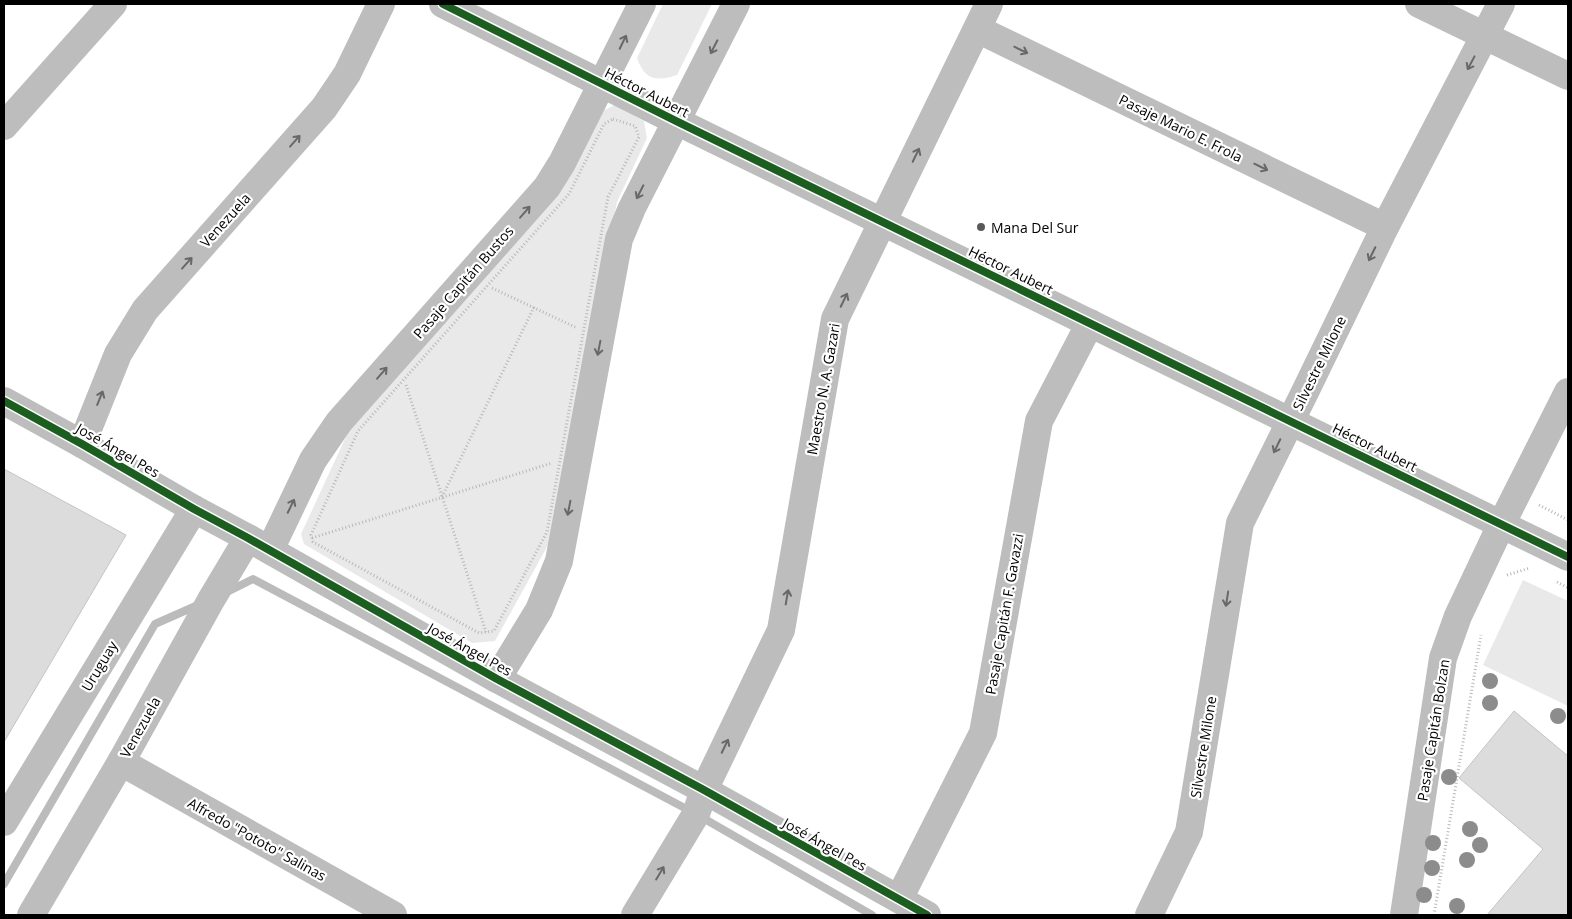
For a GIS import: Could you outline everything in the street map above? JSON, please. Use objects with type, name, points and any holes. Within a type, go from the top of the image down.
[{"type":"street","points":[[4,126],[112,4]]},
{"type":"street","name":"Venezuela","points":[[82,444],[118,354],[145,310],[324,108],[347,74],[382,4]]},
{"type":"street","name":"Héctor Aubert","points":[[443,4],[676,121],[1502,523],[1568,557]]},
{"type":"street","name":"Pasaje Capitán Bustos","points":[[259,544],[339,422],[547,186],[562,163],[642,4]]},
{"type":"street","points":[[497,679],[539,610],[559,561],[619,239],[632,208],[736,4]]},
{"type":"street","name":"Maestro N. A. Gazari","points":[[636,915],[696,814],[704,790],[781,630],[835,319],[882,220],[990,4]]},
{"type":"street","points":[[1419,4],[1568,76]]},
{"type":"street","name":"Silvestre Milone","points":[[1149,915],[1189,832],[1240,523],[1385,227],[1501,4]]},
{"type":"street","name":"Pasaje Mario E. Frola","points":[[977,29],[1385,227]]},
{"type":"street","name":"Pasaje Capitán F. Gavazzi","points":[[899,899],[983,733],[1039,421],[1090,323]]},
{"type":"street","name":"Pasaje Capitán Bolzan","points":[[1404,915],[1443,658],[1458,616],[1568,392]]},
{"type":"street","name":"José Ángel Pes","points":[[4,401],[497,679],[704,790],[927,915]]},
{"type":"street","name":"Uruguay","points":[[4,822],[194,509]]},
{"type":"street","name":"Venezuela","points":[[30,915],[120,762],[211,600],[259,544]]},
{"type":"street","name":"Alfredo \"Pototo\" Salinas","points":[[120,762],[393,915]]},
{"type":"path","points":[[547,532],[494,631],[479,633],[313,542],[311,535],[358,431],[569,194]]},
{"type":"path","points":[[487,286],[584,331]]},
{"type":"path","points":[[442,497],[534,307]]},
{"type":"path","points":[[404,380],[486,632]]},
{"type":"path","points":[[312,538],[560,460]]},
{"type":"path","points":[[1532,501],[1568,520]]},
{"type":"path","points":[[1502,583],[1506,575],[1531,568],[1538,572]]},
{"type":"path","points":[[1553,580],[1568,588]]},
{"type":"path","points":[[1434,915],[1481,634]]},
{"type":"shaded area","points":[[663,4],[712,4],[677,75],[657,78],[647,75],[637,58]]},
{"type":"shaded area","points":[[615,105],[644,121],[647,138],[617,202],[553,536],[495,641],[472,643],[304,544],[301,534],[350,428],[596,114]]},
{"type":"shaded area","points":[[1523,580],[1568,601],[1568,706],[1483,665]]},
{"type":"building","points":[[4,469],[126,535],[4,742]]},
{"type":"building","points":[[1514,711],[1568,756],[1568,915],[1487,915],[1543,849],[1459,778]]},
{"type":"waterway","points":[[225,593],[253,579],[696,814],[872,915]]},
{"type":"waterway","points":[[4,884],[155,624],[198,605]]},
{"type":"cycle path","points":[[443,4],[676,121],[1568,557]]},
{"type":"cycle path","points":[[4,401],[497,679],[704,790],[927,915]]},
{"type":"place","name":"Mana Del Sur","points":[[981,227]]}]
